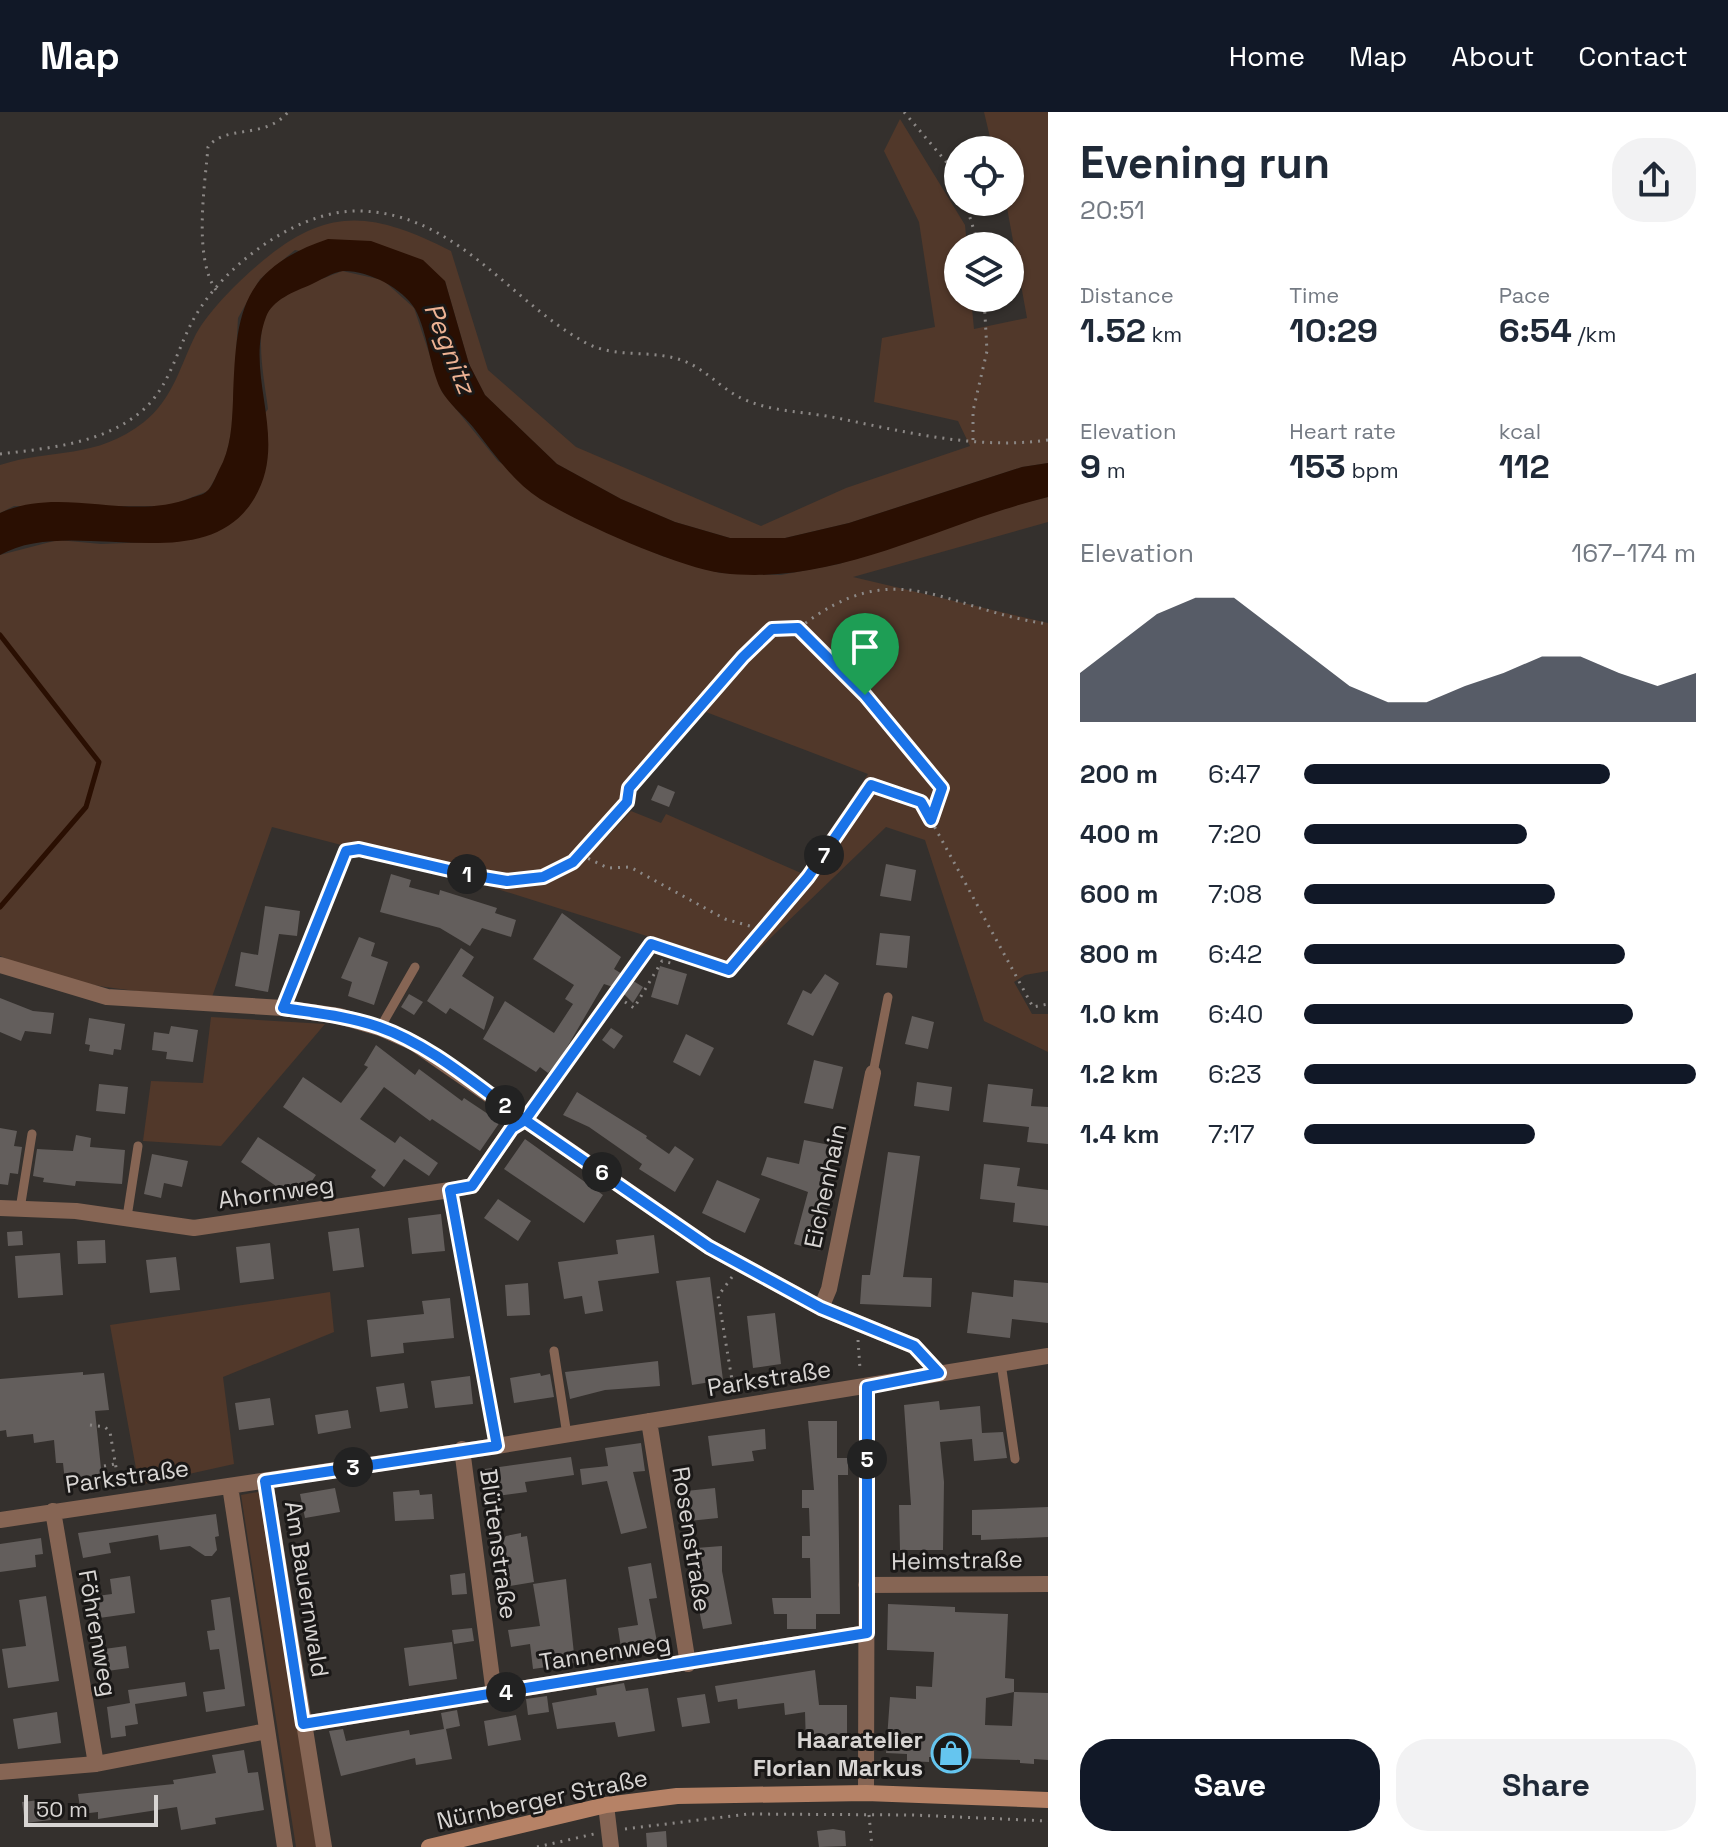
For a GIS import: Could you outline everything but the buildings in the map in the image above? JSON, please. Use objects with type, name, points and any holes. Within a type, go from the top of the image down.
[{"type":"main road","name":"Nürnberger Straße","points":[[429,1847],[606,1805],[677,1796],[866,1793],[1048,1800]]},
{"type":"street","points":[[0,965],[107,997],[283,1008],[339,1016],[380,1028],[414,1043],[709,1247],[821,1308],[914,1346],[939,1373]]},
{"type":"street","name":"Eichenhain","points":[[821,1308],[829,1289],[873,1073]]},
{"type":"street","name":"Ahornweg","points":[[0,1208],[127,1217],[194,1228],[450,1190],[472,1186],[512,1128],[525,1120]]},
{"type":"street","name":"Parkstraße","points":[[0,1520],[497,1446],[1048,1356]]},
{"type":"street","points":[[864,1388],[866,1793]]},
{"type":"street","name":"Rosenstraße","points":[[649,1421],[688,1664]]},
{"type":"street","name":"Blütenstraße","points":[[462,1449],[494,1694]]},
{"type":"street","name":"Am Bauernwald","points":[[265,1481],[324,1847]]},
{"type":"street","points":[[230,1486],[285,1847]]},
{"type":"street","name":"Föhrenweg","points":[[53,1511],[96,1764]]},
{"type":"street","name":"Heimstraße","points":[[866,1585],[1048,1584]]},
{"type":"street","name":"Tannenweg","points":[[303,1724],[867,1633]]},
{"type":"street","points":[[0,1772],[96,1764],[267,1731]]},
{"type":"street","points":[[606,1805],[610,1839]]},
{"type":"lane","points":[[283,1008],[324,907]]},
{"type":"lane","points":[[380,1028],[415,967]]},
{"type":"lane","points":[[525,1120],[615,995]]},
{"type":"lane","points":[[873,1073],[888,997]]},
{"type":"lane","points":[[20,1209],[32,1134]]},
{"type":"lane","points":[[127,1217],[138,1146]]},
{"type":"lane","points":[[467,1282],[497,1446]]},
{"type":"lane","points":[[554,1351],[567,1435]]},
{"type":"lane","points":[[1001,1363],[1015,1459]]},
{"type":"path","points":[[216,290],[208,278],[202,210],[211,142],[277,126],[288,112]]},
{"type":"path","points":[[904,112],[944,159]]},
{"type":"path","points":[[0,454],[52,448],[96,437],[119,427],[154,399],[174,365],[191,322],[216,290],[261,246],[295,224],[336,213],[371,211],[421,225],[472,253],[570,333],[604,350],[683,360],[733,394],[759,405],[916,435],[973,441],[1048,440]]},
{"type":"path","points":[[973,441],[973,411],[987,351],[985,312]]},
{"type":"path","points":[[627,802],[629,788],[743,657],[772,629],[798,628],[845,598],[888,586],[922,590],[1008,619],[1048,624]]},
{"type":"path","points":[[798,628],[865,695],[942,788],[931,820]]},
{"type":"path","points":[[675,964],[662,961],[634,1008],[615,995],[651,944],[729,970],[808,877],[871,785],[921,802],[1033,1007],[1048,1004]]},
{"type":"path","points":[[324,907],[346,851],[359,849],[507,881],[543,877],[580,855],[635,794]]},
{"type":"path","points":[[580,855],[608,868],[630,867],[725,919],[764,930]]},
{"type":"path","points":[[450,1190],[467,1282]]},
{"type":"path","points":[[732,1278],[718,1296],[736,1407]]},
{"type":"path","points":[[858,1335],[864,1388]]},
{"type":"path","points":[[90,1425],[105,1427],[110,1432],[122,1501]]},
{"type":"path","points":[[104,1466],[115,1464]]},
{"type":"path","points":[[866,1793],[872,1847]]},
{"type":"path","points":[[537,1847],[610,1839],[748,1814],[869,1814],[1048,1821]]},
{"type":"shaded area","points":[[984,112],[1048,112],[1048,463],[1022,467],[849,523],[785,538],[730,538],[675,522],[621,499],[557,464],[485,395],[469,364],[445,281],[295,250],[260,279],[238,318],[232,429],[225,461],[208,491],[169,506],[14,506],[0,513],[0,465],[91,448],[126,434],[144,422],[169,392],[201,325],[237,284],[278,249],[302,234],[347,221],[395,227],[451,251],[488,370],[576,447],[761,526],[846,488],[970,446],[958,421],[874,402],[882,338],[935,327],[919,222],[884,151],[900,119],[944,191],[944,216],[959,216],[965,225],[966,232],[944,232],[944,312],[972,312],[974,329],[1027,318],[1024,301],[1024,232],[1011,232],[1009,216],[1024,216],[1024,136],[990,136]]},
{"type":"shaded area","points":[[342,271],[383,280],[414,308],[442,392],[498,461],[595,525],[662,556],[720,573],[781,575],[839,564],[1000,509],[1048,497],[1048,522],[853,577],[1048,623],[1048,971],[1025,975],[1014,982],[1032,1014],[1048,1014],[1048,1052],[984,1021],[925,840],[886,827],[732,975],[652,949],[653,938],[434,869],[272,827],[212,997],[78,982],[0,956],[0,555],[58,540],[101,544],[177,541],[268,409],[261,348],[266,315],[289,293]],"holes":[[[706,712],[868,774],[801,873],[666,814],[661,823],[631,811],[604,840],[561,873],[559,867],[612,817]]]},
{"type":"shaded area","points":[[211,1017],[325,1024],[221,1146],[143,1141],[151,1081],[203,1083]]},
{"type":"shaded area","points":[[330,1292],[334,1332],[223,1377],[234,1464],[139,1485],[110,1325]]},
{"type":"shaded area","points":[[263,1491],[320,1847],[296,1847],[241,1495]]},
{"type":"water","name":"Pegnitz","points":[[328,239],[371,241],[423,260],[445,281],[469,364],[485,395],[557,464],[621,499],[675,522],[730,538],[785,538],[849,523],[1022,467],[1048,463],[1048,497],[887,550],[806,571],[764,575],[722,573],[680,562],[579,520],[540,499],[521,484],[441,390],[419,318],[409,301],[384,282],[343,271],[285,297],[273,306],[266,317],[260,340],[260,363],[268,456],[263,479],[252,502],[229,525],[201,538],[168,543],[62,541],[29,544],[0,555],[0,513],[23,505],[71,502],[144,507],[167,504],[206,492],[223,462],[228,445],[237,343],[248,299],[276,265],[298,251]]},
{"type":"waterway","points":[[0,635],[99,762],[86,807],[0,907]]},
{"type":"place","name":"Haaratelier Florian Markus","points":[[951,1753]]},
{"type":"route","points":[[865,695],[798,628],[772,629],[743,657],[629,788],[627,802],[573,862],[543,877],[507,881],[359,849],[346,851],[283,1008],[339,1016],[380,1028],[414,1043],[525,1120],[512,1128],[472,1186],[450,1190],[497,1446],[265,1481],[303,1724],[867,1633],[867,1387],[939,1373],[914,1346],[821,1308],[709,1247],[525,1120],[651,944],[729,970],[808,877],[871,785],[921,802],[931,820],[942,788],[865,695]]}]
